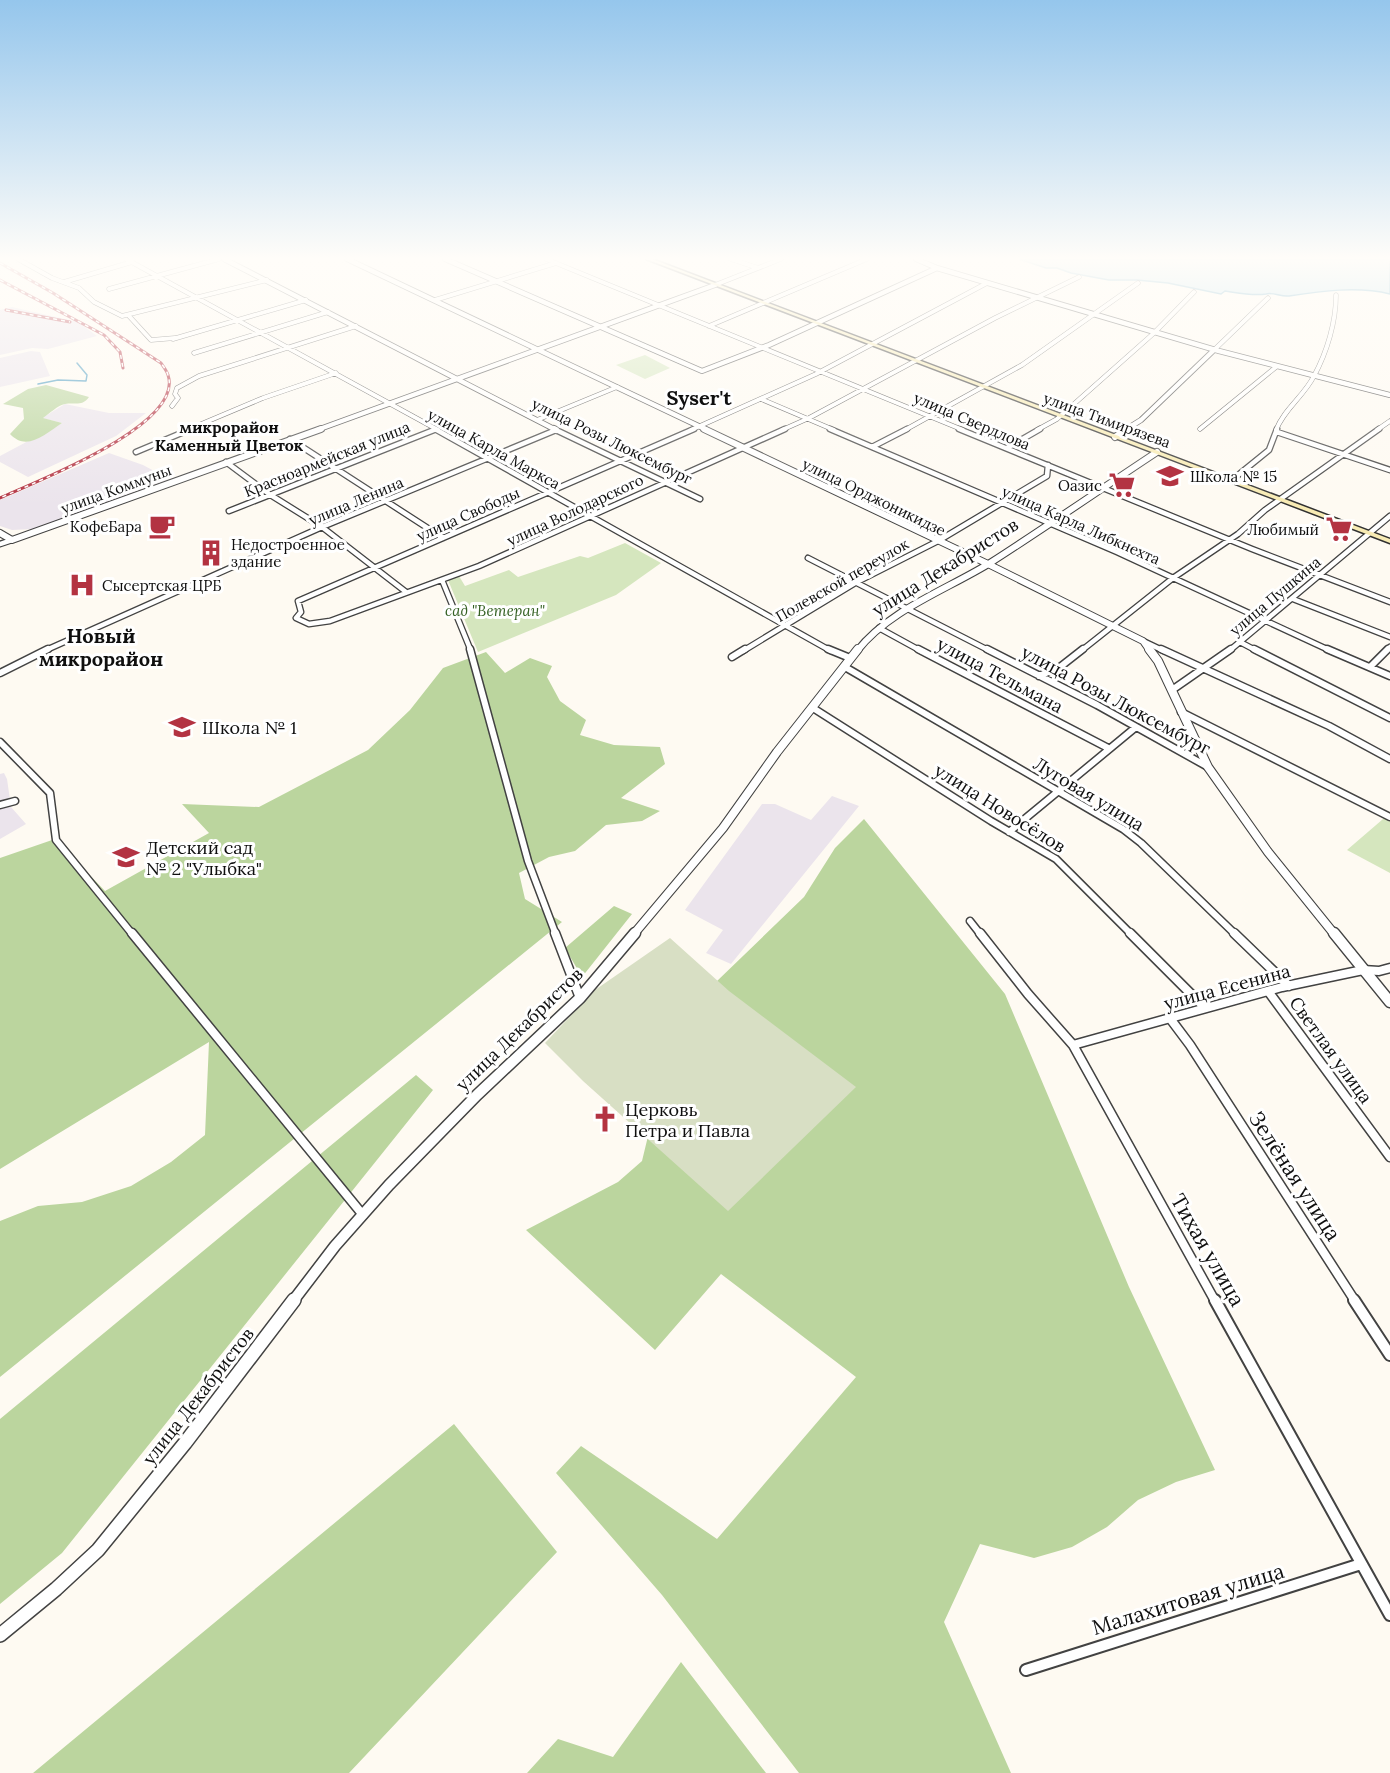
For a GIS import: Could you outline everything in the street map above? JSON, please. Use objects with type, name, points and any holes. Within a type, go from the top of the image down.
[{"type":"main road","name":"улица Тимирязева","points":[[864,342],[1390,541]]},
{"type":"street","points":[[194,353],[231,342]]},
{"type":"street","name":"улица Карла Маркса","points":[[277,342],[837,654],[850,658]]},
{"type":"street","points":[[172,406],[178,398],[175,391],[187,382],[208,372],[304,342]]},
{"type":"street","name":"улица Розы Люксембург","points":[[386,342],[556,430],[700,499]]},
{"type":"street","name":"улица Орджоникидзе","points":[[523,342],[988,564],[1143,641],[1329,726],[1390,759]]},
{"type":"street","name":"улица Коммуны","points":[[0,544],[562,342]]},
{"type":"street","points":[[636,342],[702,371],[774,342]]},
{"type":"street","name":"улица Свердлова","points":[[750,342],[1229,539],[1390,602]]},
{"type":"street","name":"улица Свободы","points":[[296,618],[301,612],[298,601],[623,461],[761,399],[878,342]]},
{"type":"street","name":"улица Володарского","points":[[296,618],[309,624],[330,621],[442,580],[592,517],[666,481],[809,418],[954,342]]},
{"type":"street","points":[[872,447],[932,417],[1054,342]]},
{"type":"street","points":[[1007,448],[1060,416],[1144,342]]},
{"type":"street","points":[[1185,342],[1390,395]]},
{"type":"street","points":[[1115,437],[1141,420],[1223,342]]},
{"type":"street","points":[[1232,480],[1269,450],[1280,421],[1314,377],[1327,342]]},
{"type":"street","points":[[1200,429],[1276,367]]},
{"type":"street","points":[[136,452],[263,398],[336,373]]},
{"type":"street","points":[[537,420],[617,387]]},
{"type":"street","name":"улица Карла Либкнехта","points":[[761,399],[1050,523],[1390,676]]},
{"type":"street","points":[[1039,676],[1060,667],[1173,578],[1390,421]]},
{"type":"street","name":"Красноармейская улица","points":[[229,511],[434,430]]},
{"type":"street","name":"улица Ленина","points":[[0,673],[101,624],[322,527],[556,430]]},
{"type":"street","points":[[1277,432],[1390,470]]},
{"type":"street","points":[[291,439],[388,500],[443,538]]},
{"type":"street","name":"улица Декабристов","points":[[0,1635],[56,1589],[98,1550],[185,1443],[335,1246],[477,1095],[580,998],[723,828],[777,752],[867,638],[907,610],[988,564],[1157,452]]},
{"type":"street","points":[[226,462],[269,494],[322,527],[406,592]]},
{"type":"street","name":"Полевской переулок","points":[[732,657],[855,583],[938,541],[1003,503],[1047,476],[1048,465]]},
{"type":"street","name":"улица Пушкина","points":[[1172,690],[1240,642],[1390,516]]},
{"type":"street","points":[[0,533],[12,540]]},
{"type":"street","name":"улица Розы Люксембург","points":[[808,558],[1039,676],[1208,767],[1268,852],[1390,1002]]},
{"type":"street","points":[[442,580],[472,653],[528,861],[580,998]]},
{"type":"street","points":[[1293,599],[1390,637]]},
{"type":"street","name":"улица Тельмана","points":[[879,628],[1019,704],[1108,748]]},
{"type":"street","points":[[1143,641],[1158,661],[1208,767]]},
{"type":"street","points":[[1240,642],[1390,718]]},
{"type":"street","points":[[1371,666],[1390,647]]},
{"type":"street","name":"Луговая улица","points":[[845,666],[873,685],[1094,811],[1141,843],[1289,986]]},
{"type":"street","name":"улица Новосёлов","points":[[813,708],[1008,832],[1056,859],[1204,1007]]},
{"type":"street","points":[[1181,712],[1390,817]]},
{"type":"street","points":[[1008,832],[1136,727]]},
{"type":"street","points":[[0,742],[50,793],[56,840],[363,1215]]},
{"type":"street","points":[[0,805],[15,801]]},
{"type":"street","name":"Тихая улица","points":[[970,921],[1073,1046],[1390,1615]]},
{"type":"street","name":"улица Есенина","points":[[1073,1046],[1204,1007],[1268,991],[1363,970],[1379,971],[1390,968]]},
{"type":"street","name":"Светлая улица","points":[[1268,991],[1390,1157]]},
{"type":"street","name":"Зелёная улица","points":[[1169,1017],[1190,1045],[1390,1355]]},
{"type":"street","name":"Малахитовая улица","points":[[1026,1670],[1361,1564]]},
{"type":"shaded area","points":[[0,342],[75,342],[48,349],[32,348],[0,355]]},
{"type":"shaded area","points":[[31,351],[40,352],[50,376],[0,387],[0,358]]},
{"type":"shaded area","points":[[65,404],[109,413],[146,413],[116,436],[28,477],[0,462],[0,456],[62,423],[42,418]]},
{"type":"shaded area","points":[[109,453],[143,465],[169,479],[33,529],[12,530],[0,526],[0,500]]},
{"type":"shaded area","points":[[4,773],[11,807],[26,824],[0,839],[0,774]]},
{"type":"shaded area","points":[[832,796],[859,806],[731,964],[706,953],[723,930],[685,910],[762,804],[775,804],[811,820]]},
{"type":"green space","points":[[645,355],[670,368],[645,379],[616,365]]},
{"type":"green space","points":[[46,385],[89,397],[81,403],[62,405],[43,418],[62,423],[43,436],[29,441],[16,439],[10,434],[24,419],[23,408],[3,404],[28,389]]},
{"type":"green space","name":"сад \"Ветеран\"","points":[[625,543],[661,563],[616,595],[478,652],[448,580],[459,576],[465,586],[509,570],[518,577],[580,556],[588,558]]},
{"type":"green space","points":[[486,652],[505,673],[530,658],[552,666],[547,677],[560,701],[586,720],[580,735],[614,745],[660,747],[665,764],[621,798],[660,811],[642,821],[606,825],[575,851],[549,857],[519,873],[525,899],[562,922],[0,1377],[0,1221],[38,1206],[82,1202],[131,1186],[171,1162],[205,1135],[209,1042],[0,1169],[0,858],[55,839],[105,891],[209,833],[182,804],[259,807],[368,750],[410,710],[443,668]]},
{"type":"green space","points":[[1390,813],[1390,873],[1347,850]]},
{"type":"green space","points":[[864,819],[1005,994],[1129,1287],[1215,1470],[1176,1482],[1138,1500],[1107,1527],[1072,1547],[1034,1558],[980,1544],[944,1622],[1011,1773],[799,1773],[662,1595],[556,1473],[581,1446],[717,1539],[856,1377],[721,1274],[655,1350],[526,1230],[618,1182],[642,1161],[649,1132],[716,982],[804,897],[835,848]]},
{"type":"green space","points":[[614,906],[632,914],[582,977],[565,948]]},
{"type":"green space","points":[[670,938],[729,991],[856,1087],[728,1211],[583,1081],[545,1043],[595,990]]},
{"type":"green space","points":[[416,1075],[433,1090],[62,1553],[0,1604],[0,1419]]},
{"type":"green space","points":[[454,1424],[557,1552],[349,1773],[33,1773]]},
{"type":"green space","points":[[681,1662],[766,1773],[527,1773],[558,1739],[613,1757]]},
{"type":"waterway","points":[[38,384],[58,380],[86,381],[87,375],[77,363]]},
{"type":"railway","points":[[110,342],[120,352],[123,368]]},
{"type":"railway","points":[[0,498],[104,449],[132,432],[154,413],[167,394],[168,375],[161,363],[128,342]]},
{"type":"place","name":"Школа № 15","points":[[1170,476]]},
{"type":"place","name":"Оазис","points":[[1122,485]]},
{"type":"place","name":"КофеБара","points":[[162,526]]},
{"type":"place","name":"Любимый","points":[[1339,529]]},
{"type":"place","name":"Недостроенное здание","points":[[211,553]]},
{"type":"place","name":"Сысертская ЦРБ","points":[[82,585]]},
{"type":"place","name":"Школа № 1","points":[[182,727]]},
{"type":"place","name":"Детский сад № 2 \"Улыбка\"","points":[[126,857]]},
{"type":"place","name":"Церковь Петра и Павла","points":[[605,1119]]},
{"type":"district","name":"Syser't","points":[[699,397]]},
{"type":"district","name":"микрорайон Каменный Цветок","points":[[229,436]]},
{"type":"district","name":"Новый микрорайон","points":[[101,646]]}]
